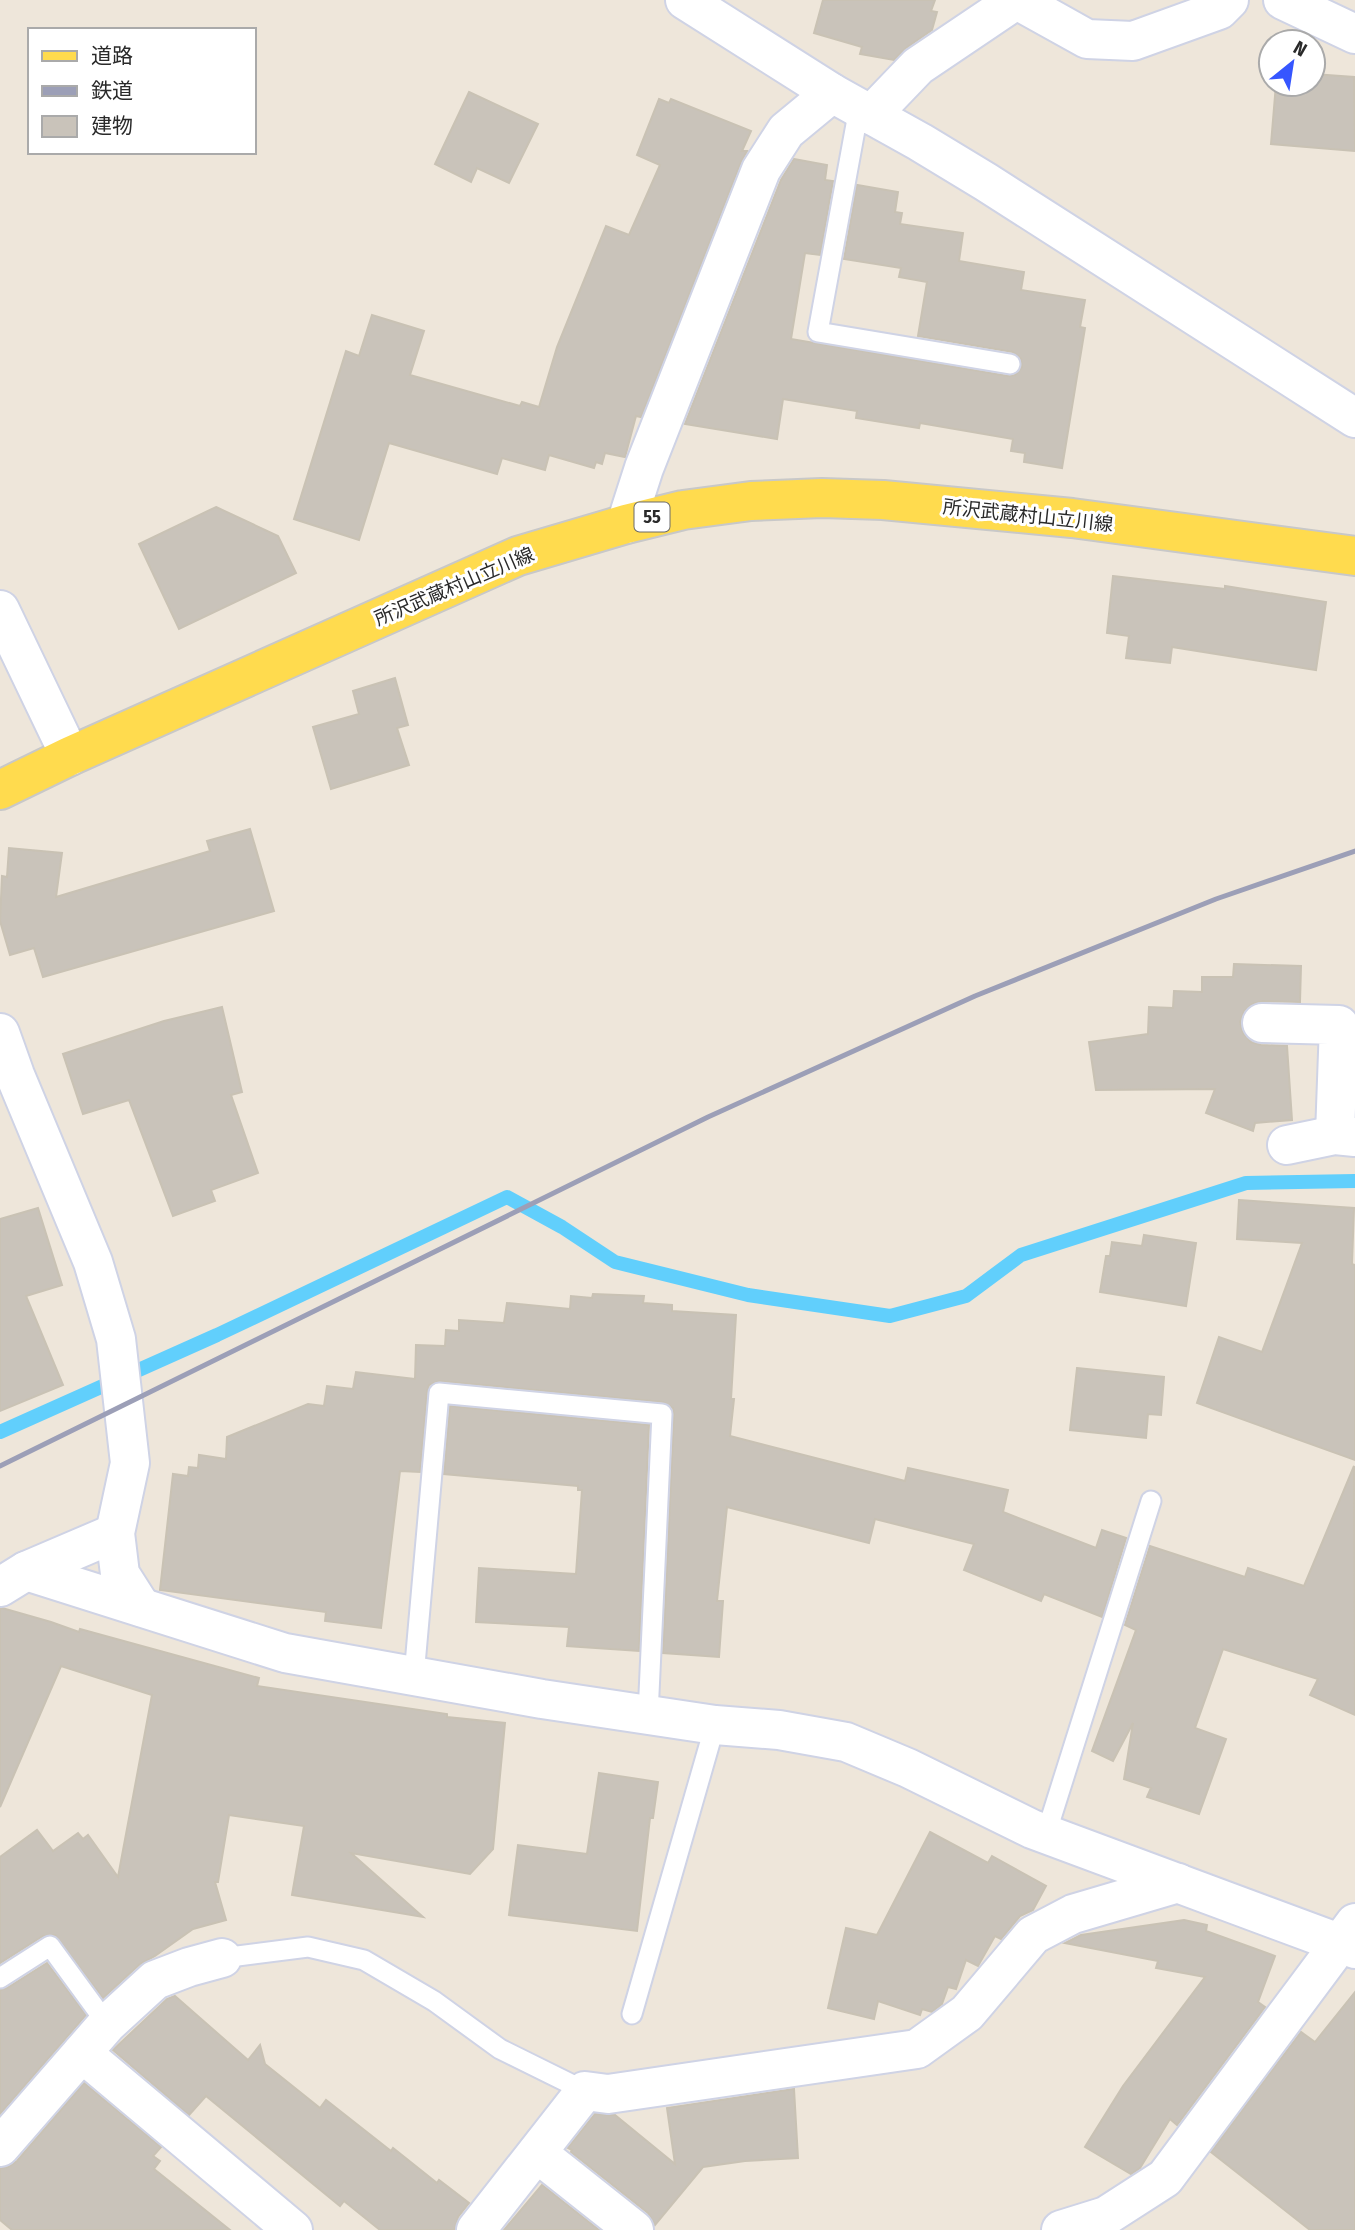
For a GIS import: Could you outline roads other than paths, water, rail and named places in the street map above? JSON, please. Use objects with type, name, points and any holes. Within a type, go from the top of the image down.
[{"type":"main road","name":"所沢武蔵村山立川線","points":[[0,790],[518,556],[683,510],[738,503],[834,498],[883,500],[1072,518],[1355,555]]},
{"type":"street","points":[[685,0],[986,183],[1355,418]]},
{"type":"street","points":[[626,524],[644,468],[761,170],[786,131],[854,105],[1016,0],[1087,39],[1133,41],[1219,10],[1230,0]]},
{"type":"street","points":[[1283,0],[1355,34]]},
{"type":"street","points":[[0,611],[70,757]]},
{"type":"street","points":[[1262,1023],[1339,1025],[1345,1136],[1287,1145]]},
{"type":"street","points":[[0,1033],[93,1262],[116,1339],[130,1463],[115,1533],[120,1574],[141,1607]]},
{"type":"street","points":[[13,1579],[115,1533]]},
{"type":"street","points":[[13,1579],[141,1607],[285,1653],[648,1715],[715,1725],[779,1730],[846,1742],[908,1768],[1046,1835],[1178,1883],[1350,1939],[1166,2178],[1106,2216],[1061,2230]]},
{"type":"street","points":[[476,2230],[585,2091],[608,2094],[917,2049],[967,2013],[1033,1935],[1073,1914],[1178,1883]]},
{"type":"street","points":[[0,2147],[107,2024],[155,1980],[222,1958]]},
{"type":"street","points":[[82,2053],[293,2230]]},
{"type":"street","points":[[537,2153],[634,2230]]},
{"type":"lane","points":[[854,105],[818,332],[1010,364]]},
{"type":"lane","points":[[414,1676],[439,1393],[662,1414],[648,1715]]},
{"type":"lane","points":[[1046,1835],[1151,1500]]},
{"type":"lane","points":[[632,2014],[715,1725]]},
{"type":"lane","points":[[0,1978],[50,1946],[107,2024]]},
{"type":"lane","points":[[222,1958],[308,1947],[364,1960],[434,2001],[500,2049],[585,2091]]},
{"type":"waterway","points":[[0,1432],[217,1335],[507,1197],[562,1227],[615,1262],[748,1295],[890,1316],[966,1296],[1021,1255],[1246,1183],[1355,1181]]},
{"type":"railway","points":[[0,1466],[708,1117],[975,996],[1216,899],[1355,851]]}]
